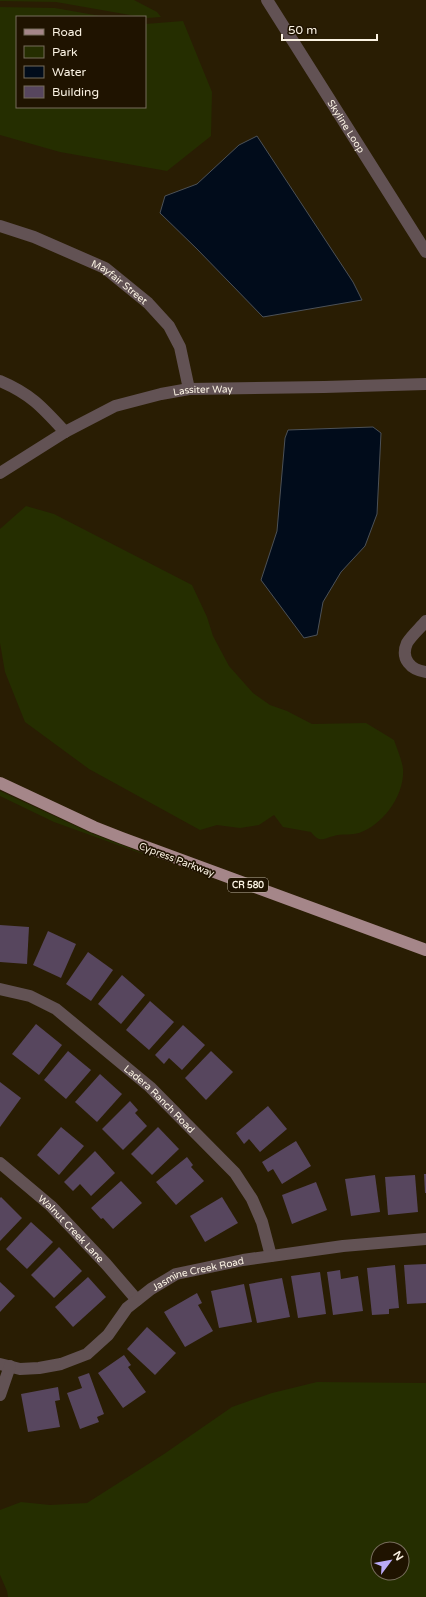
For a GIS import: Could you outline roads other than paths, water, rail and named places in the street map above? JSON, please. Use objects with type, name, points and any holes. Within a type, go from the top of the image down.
[{"type":"main road","name":"Cypress Parkway","points":[[0,783],[25,796],[122,838],[426,950]]},
{"type":"street","name":"Skyline Loop","points":[[267,0],[426,252]]},
{"type":"street","name":"Mayfair Street","points":[[0,226],[34,237],[106,268],[148,304],[169,326],[180,347],[189,389]]},
{"type":"street","points":[[0,381],[18,389],[35,400],[65,432]]},
{"type":"street","name":"Lassiter Way","points":[[0,473],[65,432],[115,406],[161,394],[189,389],[426,384]]},
{"type":"street","points":[[426,622],[408,642],[404,654],[408,664],[418,671],[426,672]]},
{"type":"street","name":"Ladera Ranch Road","points":[[0,989],[30,996],[56,1009],[150,1087],[235,1173],[252,1199],[262,1222],[271,1256]]},
{"type":"street","name":"Walnut Creek Lane","points":[[0,1163],[51,1206],[106,1264],[137,1300]]},
{"type":"street","name":"Jasmine Creek Road","points":[[5,1365],[20,1369],[39,1368],[61,1364],[87,1354],[108,1335],[127,1308],[150,1289],[176,1274],[206,1267],[271,1256],[343,1246],[426,1239]]},
{"type":"street","points":[[0,1394],[5,1365]]},
{"type":"water","points":[[257,136],[353,282],[362,300],[263,317],[160,213],[165,196],[197,184],[239,145]]},
{"type":"water","points":[[373,427],[381,433],[377,514],[365,546],[341,572],[323,602],[317,635],[304,638],[261,580],[277,531],[285,438],[288,430]]}]
